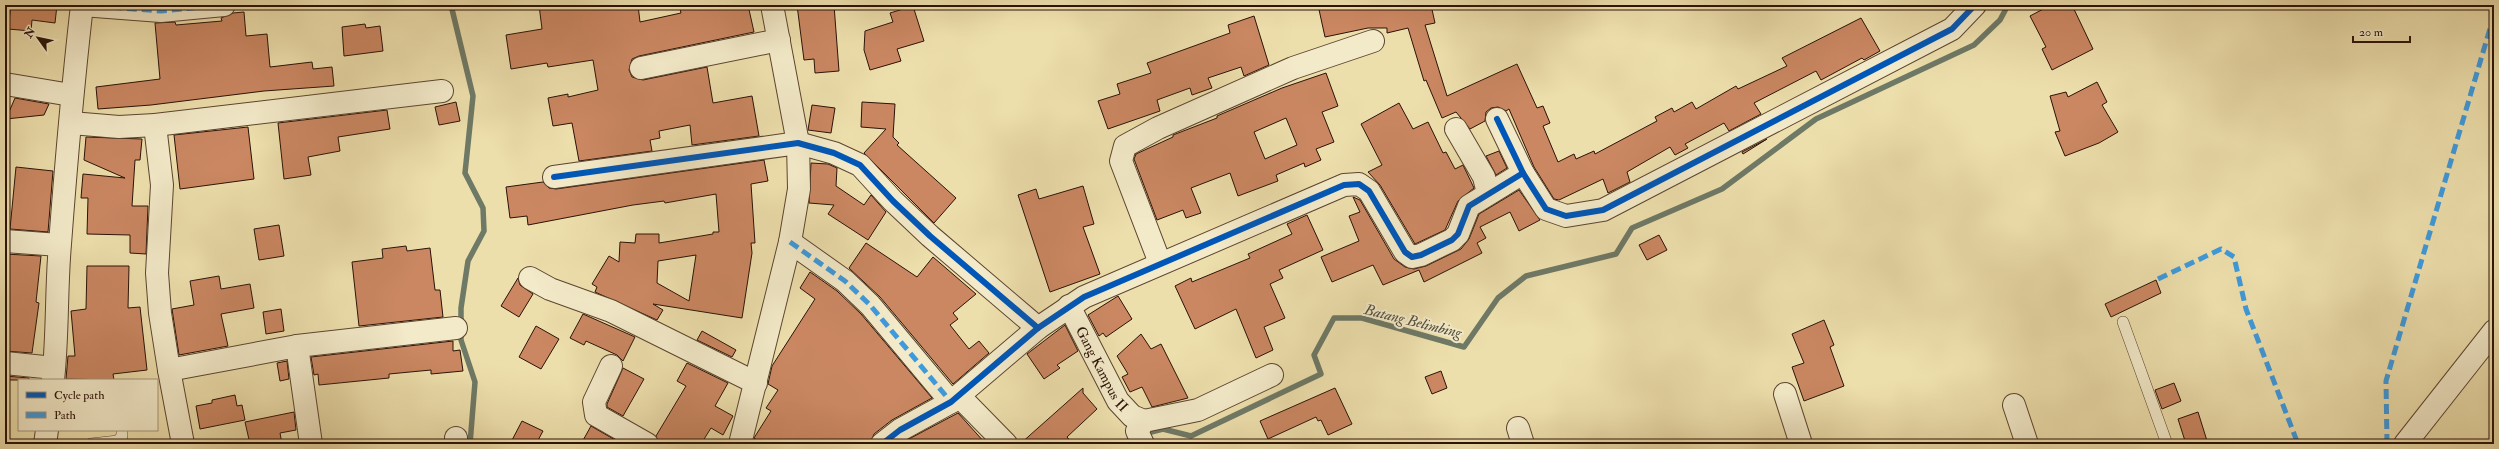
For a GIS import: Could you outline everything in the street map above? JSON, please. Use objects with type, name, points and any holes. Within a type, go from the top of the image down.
[{"type":"street","points":[[5,364],[54,374],[60,245],[71,123],[71,95],[82,5],[161,11],[224,5]]},
{"type":"street","points":[[740,444],[790,242],[799,190],[798,143],[772,5]]},
{"type":"street","points":[[1497,119],[1540,204],[1552,213],[1573,216],[1603,210],[1952,29],[1975,5]]},
{"type":"street","points":[[641,68],[779,40]]},
{"type":"street","points":[[1160,264],[1121,161],[1125,146],[1158,128],[1293,68],[1373,41]]},
{"type":"street","points":[[5,84],[71,95]]},
{"type":"street","points":[[71,123],[119,127],[155,125],[442,92]]},
{"type":"street","points":[[155,125],[162,185],[157,273],[160,313],[183,444]]},
{"type":"street","points":[[1456,129],[1484,177],[1488,193]]},
{"type":"street","points":[[554,177],[798,143],[834,153],[860,165],[893,201],[930,236],[1038,328]]},
{"type":"street","points":[[882,444],[900,430],[955,399],[1038,328],[1070,306],[1160,264],[1352,183],[1364,186],[1369,191],[1405,252],[1408,256],[1415,257],[1445,245],[1455,237],[1469,206],[1523,173]]},
{"type":"street","points":[[5,241],[60,245]]},
{"type":"street","points":[[790,242],[845,281],[955,399],[1006,444]]},
{"type":"street","points":[[530,278],[550,289],[610,311],[756,383]]},
{"type":"street","name":"Gang Kampus II","points":[[1070,306],[1118,401],[1132,416],[1141,432]]},
{"type":"street","points":[[169,370],[297,346],[456,328]]},
{"type":"street","points":[[2406,444],[2494,331]]},
{"type":"street","points":[[297,346],[312,444]]},
{"type":"street","points":[[612,366],[594,402],[596,415],[647,444]]},
{"type":"street","points":[[1141,432],[1198,410],[1272,375]]},
{"type":"street","points":[[1785,394],[1801,444]]},
{"type":"street","points":[[2014,405],[2027,444]]},
{"type":"street","points":[[45,444],[47,431]]},
{"type":"lane","points":[[2123,322],[2167,444]]},
{"type":"lane","points":[[91,444],[118,441],[122,436],[122,431]]},
{"type":"building","points":[[11,5],[57,5],[55,23],[32,20],[31,31],[8,29]]},
{"type":"building","points":[[539,5],[638,5],[640,22],[681,13],[679,5],[748,5],[754,32],[639,56],[632,59],[629,70],[632,77],[643,80],[707,67],[713,103],[752,96],[759,136],[692,145],[690,125],[659,131],[660,138],[650,140],[652,151],[579,161],[572,123],[553,126],[548,98],[568,94],[568,97],[598,90],[593,60],[548,67],[547,63],[511,69],[506,35],[542,29]]},
{"type":"building","points":[[797,5],[834,5],[839,71],[815,73],[814,59],[804,60]]},
{"type":"building","points":[[1318,5],[1431,5],[1435,23],[1425,25],[1447,96],[1517,64],[1537,108],[1543,106],[1550,123],[1543,126],[1558,162],[1574,154],[1576,159],[1594,151],[1595,154],[1657,121],[1655,117],[1672,108],[1674,112],[1692,102],[1696,109],[1736,86],[1738,89],[1787,66],[1782,58],[1861,18],[1880,51],[1864,60],[1862,58],[1821,80],[1816,71],[1754,103],[1761,114],[1729,131],[1724,123],[1685,144],[1688,148],[1675,155],[1670,147],[1627,172],[1630,182],[1608,193],[1603,179],[1559,200],[1554,199],[1534,167],[1509,109],[1506,111],[1498,107],[1491,108],[1486,112],[1485,121],[1470,129],[1456,112],[1442,118],[1426,80],[1424,81],[1408,28],[1387,33],[1387,28],[1368,28],[1325,37]]},
{"type":"building","points":[[2051,5],[2072,5],[2093,49],[2052,70],[2042,49],[2046,47],[2030,16]]},
{"type":"building","points":[[913,6],[924,41],[897,49],[901,61],[870,70],[864,50],[865,31],[893,22],[890,13]]},
{"type":"building","points":[[244,12],[246,36],[267,34],[270,67],[312,62],[313,69],[332,67],[334,86],[264,91],[151,105],[98,109],[96,87],[160,79],[155,23],[175,22],[176,25],[222,21],[221,18],[233,13]]},
{"type":"building","points":[[1254,16],[1269,65],[1244,76],[1241,67],[1208,78],[1212,88],[1192,95],[1190,88],[1157,100],[1160,111],[1108,129],[1098,101],[1120,94],[1117,84],[1151,73],[1147,63],[1230,33],[1228,25]]},
{"type":"building","points":[[365,24],[366,28],[380,26],[383,51],[344,56],[342,27]]},
{"type":"building","points":[[1326,73],[1338,106],[1322,112],[1334,142],[1316,149],[1321,160],[1305,167],[1304,163],[1276,175],[1278,181],[1238,196],[1230,173],[1191,188],[1201,213],[1186,218],[1183,210],[1157,220],[1134,159],[1136,154],[1173,137],[1173,135],[1217,118],[1217,116],[1282,88]],"holes":[[[1286,118],[1297,145],[1265,159],[1254,132]]]},
{"type":"building","points":[[2097,82],[2107,102],[2102,105],[2118,132],[2099,143],[2065,156],[2055,132],[2060,131],[2050,96],[2066,92],[2068,97]]},
{"type":"building","points":[[15,98],[49,104],[44,115],[6,119]]},
{"type":"building","points":[[456,102],[460,121],[439,125],[435,107]]},
{"type":"building","points":[[862,102],[895,104],[893,137],[899,143],[897,145],[956,198],[934,223],[864,153],[886,129],[861,127]]},
{"type":"building","points":[[1399,103],[1413,129],[1428,122],[1443,153],[1446,152],[1455,169],[1463,165],[1474,188],[1458,201],[1445,230],[1415,244],[1380,185],[1368,172],[1382,165],[1361,124]]},
{"type":"building","points":[[812,105],[835,108],[831,133],[808,130]]},
{"type":"building","points":[[387,110],[390,129],[338,137],[340,151],[308,157],[311,175],[284,179],[278,123]]},
{"type":"building","points":[[248,127],[254,179],[180,189],[174,135]]},
{"type":"building","points":[[86,137],[142,139],[140,160],[135,160],[132,206],[148,206],[146,254],[130,253],[130,235],[87,234],[88,198],[81,198],[83,174],[125,178],[84,160]]},
{"type":"building","points":[[1767,139],[1743,154],[1742,152]]},
{"type":"building","points":[[1499,151],[1507,168],[1496,175],[1486,156]]},
{"type":"building","points":[[764,160],[768,181],[751,184],[755,243],[751,243],[752,253],[742,318],[653,304],[663,310],[657,320],[595,292],[597,287],[592,284],[609,256],[619,262],[620,242],[635,243],[636,234],[659,234],[659,243],[719,232],[716,194],[665,203],[664,201],[633,205],[528,225],[527,216],[510,218],[506,187],[543,182],[549,188],[556,189]],"holes":[[[696,255],[689,301],[657,283],[658,261]]]},
{"type":"building","points":[[811,163],[828,164],[837,168],[836,186],[864,205],[871,195],[886,212],[868,240],[828,214],[834,205],[809,203]]},
{"type":"building","points":[[16,167],[53,171],[48,232],[10,229]]},
{"type":"building","points":[[1083,186],[1094,224],[1083,227],[1100,274],[1050,292],[1018,195],[1036,189],[1039,199]]},
{"type":"building","points":[[1519,190],[1540,220],[1519,231],[1510,212],[1480,227],[1486,238],[1477,243],[1482,253],[1424,282],[1419,270],[1383,285],[1373,265],[1332,282],[1321,257],[1359,241],[1349,216],[1360,212],[1353,197],[1360,200],[1394,259],[1405,267],[1414,269],[1426,266],[1461,249],[1469,239],[1479,214]]},
{"type":"building","points":[[1307,215],[1323,250],[1279,270],[1283,278],[1270,284],[1285,318],[1264,327],[1273,350],[1256,358],[1236,309],[1195,329],[1175,286],[1191,278],[1192,282],[1250,258],[1248,254],[1292,234],[1287,224]]},
{"type":"building","points":[[279,225],[284,256],[259,260],[254,229]]},
{"type":"building","points":[[1659,235],[1667,250],[1647,260],[1639,245]]},
{"type":"building","points":[[866,243],[917,277],[933,257],[976,294],[953,313],[958,319],[950,325],[969,349],[979,341],[989,353],[953,384],[880,297],[849,268]]},
{"type":"building","points":[[406,246],[407,251],[430,248],[435,290],[440,290],[443,317],[359,326],[352,262],[383,258],[382,249]]},
{"type":"building","points":[[5,254],[41,256],[36,302],[39,303],[32,353],[5,351]]},
{"type":"building","points":[[87,266],[129,266],[128,308],[140,307],[147,370],[113,374],[114,379],[66,379],[68,356],[75,356],[71,311],[86,309]]},
{"type":"building","points":[[810,272],[837,291],[861,314],[932,398],[892,420],[874,434],[870,444],[763,444],[754,438],[771,411],[766,408],[778,390],[768,384],[772,366],[815,299],[800,288]]},
{"type":"building","points":[[219,276],[221,289],[250,284],[254,308],[221,314],[228,346],[179,355],[172,309],[194,305],[190,281]]},
{"type":"building","points":[[518,278],[520,285],[533,294],[519,317],[501,306]]},
{"type":"building","points":[[2156,280],[2161,293],[2111,317],[2105,304]]},
{"type":"building","points":[[1118,296],[1132,319],[1106,337],[1103,333],[1099,336],[1088,315]]},
{"type":"building","points":[[281,309],[284,331],[266,334],[263,312]]},
{"type":"building","points":[[583,314],[635,337],[623,361],[617,355],[586,341],[584,345],[570,338]]},
{"type":"building","points":[[1824,320],[1834,345],[1830,347],[1844,386],[1804,401],[1792,367],[1804,363],[1792,334]]},
{"type":"building","points":[[1065,325],[1078,351],[1057,365],[1060,368],[1044,379],[1027,354]]},
{"type":"building","points":[[536,326],[559,339],[541,369],[519,357]]},
{"type":"building","points":[[702,331],[736,350],[732,357],[697,340]]},
{"type":"building","points":[[1141,334],[1151,349],[1161,344],[1188,398],[1152,407],[1142,387],[1130,392],[1122,377],[1128,374],[1117,356]]},
{"type":"building","points":[[453,341],[453,351],[460,350],[463,371],[431,374],[431,370],[389,374],[389,378],[319,385],[318,374],[314,375],[311,357]]},
{"type":"building","points":[[287,361],[289,379],[280,381],[277,363]]},
{"type":"building","points":[[687,363],[728,383],[715,406],[733,416],[723,435],[711,428],[701,444],[659,444],[656,436],[686,386],[677,381]]},
{"type":"building","points":[[623,368],[644,379],[623,416],[607,407],[607,404]]},
{"type":"building","points":[[1441,371],[1447,388],[1432,394],[1425,377]]},
{"type":"building","points":[[5,376],[29,378],[18,380],[5,380]]},
{"type":"building","points":[[2174,383],[2181,401],[2162,409],[2155,390]]},
{"type":"building","points":[[1083,388],[1083,393],[1097,409],[1067,437],[1073,444],[1020,444]]},
{"type":"building","points":[[1335,388],[1352,424],[1328,435],[1321,420],[1318,421],[1316,417],[1268,439],[1260,421]]},
{"type":"building","points":[[235,395],[237,406],[242,405],[245,420],[200,429],[196,406],[212,403],[212,400]]},
{"type":"building","points":[[294,412],[296,430],[280,433],[282,444],[250,444],[245,422]]},
{"type":"building","points":[[2198,412],[2208,444],[2186,444],[2178,419]]},
{"type":"building","points":[[958,413],[986,444],[902,444],[907,440]]},
{"type":"building","points":[[522,421],[543,431],[536,444],[510,444]]},
{"type":"building","points":[[591,426],[622,444],[581,444]]},
{"type":"waterway","points":[[451,5],[473,96],[465,173],[483,208],[484,231],[468,261],[461,308],[461,340],[475,382],[470,444]]},
{"type":"waterway","name":"Batang Belimbing","points":[[1143,434],[1163,429],[1191,436],[1321,374],[1314,355],[1334,318],[1362,318],[1464,347],[1498,298],[1526,276],[1616,254],[1632,228],[1722,189],[1816,119],[1974,45],[2000,20],[2008,5]]},
{"type":"waterway","name":"Batang Belimbing","points":[[1122,444],[1135,438]]},
{"type":"marked path","points":[[82,5],[161,11],[224,5]]},
{"type":"marked path","points":[[2387,444],[2386,381],[2494,15]]},
{"type":"marked path","points":[[790,242],[845,281],[870,305],[951,402]]},
{"type":"marked path","points":[[2158,279],[2221,249],[2234,257],[2246,309],[2298,444]]},
{"type":"cycle path","points":[[1497,119],[1523,173],[1546,209],[1566,216],[1603,210],[1952,29],[1975,5]]},
{"type":"cycle path","points":[[554,177],[798,143],[834,153],[860,165],[893,201],[930,236],[1038,328]]},
{"type":"cycle path","points":[[882,444],[900,430],[951,402],[1038,328],[1084,297],[1344,185],[1359,184],[1369,191],[1405,252],[1412,257],[1421,255],[1452,240],[1458,234],[1469,206],[1523,173]]}]
